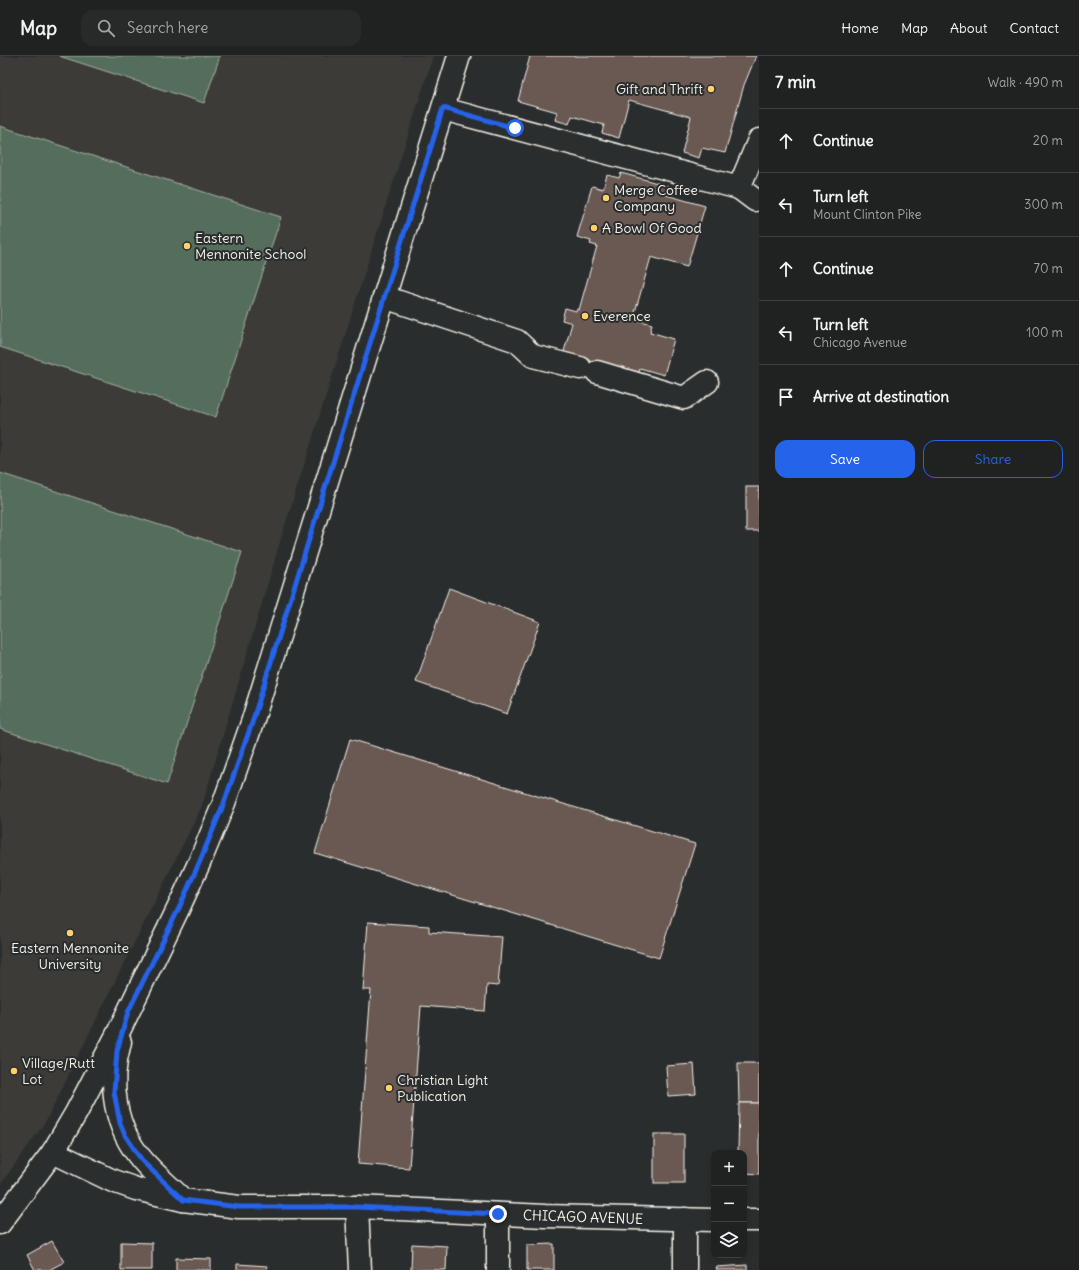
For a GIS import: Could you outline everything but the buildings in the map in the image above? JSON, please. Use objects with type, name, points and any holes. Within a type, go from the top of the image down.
[{"type":"street","points":[[0,1223],[53,1152],[76,1113],[179,908],[224,803],[252,723],[459,56]]},
{"type":"street","points":[[443,108],[747,194],[759,140]]},
{"type":"street","points":[[384,297],[517,341],[533,356],[588,370],[684,398],[707,382]]},
{"type":"street","points":[[128,1012],[117,1051],[115,1071],[114,1092],[120,1123],[132,1148],[143,1162],[183,1200]]},
{"type":"street","name":"CHICAGO AVENUE","points":[[53,1152],[113,1181],[151,1193],[183,1200],[239,1207],[357,1207],[498,1214],[711,1220]]},
{"type":"street","points":[[357,1207],[360,1270]]},
{"type":"street","points":[[498,1214],[498,1270]]},
{"type":"street","points":[[685,1219],[685,1270]]},
{"type":"street","points":[[747,1220],[759,1220]]},
{"type":"shaded area","points":[[0,56],[433,56],[283,532],[202,806],[46,1121],[0,1185],[0,436]]},
{"type":"green space","points":[[59,56],[220,56],[204,103]]},
{"type":"green space","points":[[0,126],[281,217],[216,417],[0,347]]},
{"type":"green space","points":[[0,473],[242,552],[167,784],[0,729]]},
{"type":"place","name":"Gift and Thrift","points":[[711,89]]},
{"type":"place","name":"Merge Coffee Company","points":[[606,198]]},
{"type":"place","name":"A Bowl Of Good","points":[[594,228]]},
{"type":"place","name":"Eastern Mennonite School","points":[[187,246]]},
{"type":"place","name":"Everence","points":[[585,316]]},
{"type":"place","name":"Eastern Mennonite University","points":[[70,933]]},
{"type":"place","name":"Village/Rutt Lot","points":[[14,1071]]},
{"type":"place","name":"Christian Light Publication","points":[[389,1088]]},
{"type":"route","points":[[498,1214],[357,1207],[239,1207],[183,1200],[143,1162],[132,1148],[120,1123],[114,1092],[117,1051],[128,1012],[179,908],[200,861],[224,803],[252,723],[443,108],[515,128]]}]
